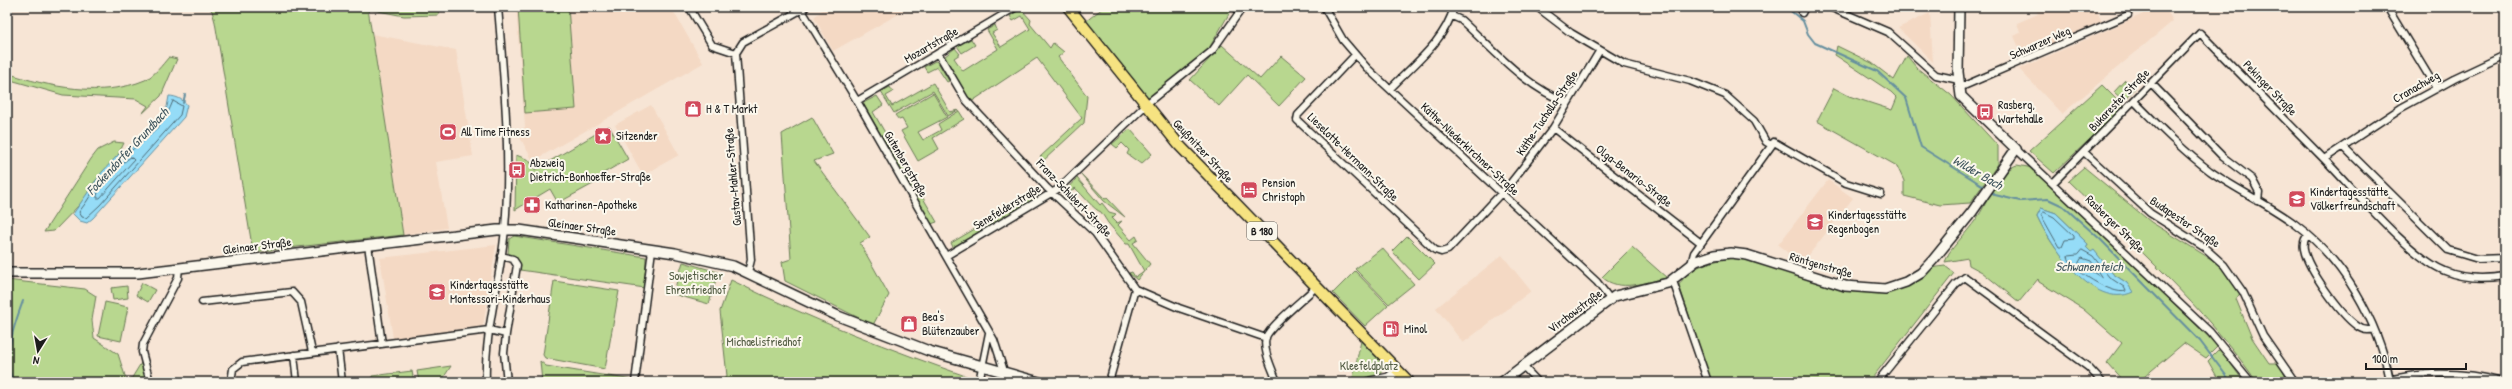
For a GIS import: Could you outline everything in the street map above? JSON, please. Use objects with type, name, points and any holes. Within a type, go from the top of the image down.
[{"type":"main road","name":"Geußnitzer Straße","points":[[1068,7],[1146,106],[1179,145],[1398,371]]},
{"type":"main road","name":"B 180","points":[[1398,371],[1408,382]]},
{"type":"street","points":[[486,382],[489,330],[505,229],[506,138],[498,7]]},
{"type":"street","points":[[689,7],[712,45],[736,53],[743,42],[802,8]]},
{"type":"street","name":"Mozartstraße","points":[[857,100],[1016,7]]},
{"type":"street","name":"Senefelderstraße","points":[[946,256],[1053,193],[1146,106],[1199,62],[1222,38],[1243,7]]},
{"type":"street","name":"Käthe-Niederkirchner-Straße","points":[[1324,7],[1332,24],[1355,55],[1597,282],[1610,300]]},
{"type":"street","points":[[1390,89],[1439,38],[1452,16],[1454,7]]},
{"type":"street","points":[[1537,7],[1600,50],[1624,64],[1690,81],[1725,95],[1754,121],[1766,142],[1771,145]]},
{"type":"street","points":[[1802,13],[1806,7]]},
{"type":"street","points":[[1830,7],[1888,32],[1936,75],[1959,84],[1959,7]]},
{"type":"street","points":[[2387,7],[2436,88]]},
{"type":"street","name":"Gutenbergstraße","points":[[802,8],[857,100],[989,332],[1003,368],[1002,373]]},
{"type":"street","name":"Schwarzer Weg","points":[[1959,84],[1979,81],[2128,15]]},
{"type":"street","points":[[1452,16],[1461,20],[1528,82],[1553,97],[1568,103]]},
{"type":"street","name":"Bukarester Straße","points":[[2054,182],[2200,33]]},
{"type":"street","name":"Pekinger Straße","points":[[2200,33],[2398,235],[2436,267],[2465,276],[2505,276]]},
{"type":"street","name":"Käthe-Tucholla-Straße","points":[[1441,252],[1448,250],[1502,193],[1553,128],[1600,50]]},
{"type":"street","name":"Gustav-Mahler-Straße","points":[[736,53],[751,260],[748,272]]},
{"type":"street","name":"Franz-Schubert-Straße","points":[[938,53],[965,99],[1053,193],[1095,233],[1135,289]]},
{"type":"street","name":"Lieselotte-Hermann-Straße","points":[[1355,55],[1298,115],[1297,120],[1435,250],[1441,252]]},
{"type":"street","name":"Cranachweg","points":[[2344,147],[2401,108],[2436,88],[2505,55]]},
{"type":"street","points":[[2151,83],[2223,157],[2252,179],[2259,192],[2258,201]]},
{"type":"street","name":"Rasberger Straße","points":[[1959,84],[1964,102],[2054,182],[2210,332],[2251,382]]},
{"type":"street","points":[[2134,101],[2179,144],[2208,169],[2289,220],[2308,235],[2361,300],[2386,360],[2390,380]]},
{"type":"street","name":"Olga-Benario-Straße","points":[[1553,128],[1701,243]]},
{"type":"street","points":[[1691,264],[1691,258],[1701,243],[1774,142],[1784,146],[1846,182],[1881,194]]},
{"type":"street","points":[[2324,159],[2344,147],[2448,250],[2478,259],[2505,258]]},
{"type":"street","name":"Röntgenstraße","points":[[1673,281],[1691,264],[1714,254],[1739,254],[1840,285],[1885,289],[1906,282],[1921,273],[1961,227],[2016,149]]},
{"type":"street","name":"Budapester Straße","points":[[2084,152],[2150,213],[2205,248],[2224,264],[2243,292],[2263,336],[2295,382]]},
{"type":"street","name":"Gleinaer Straße","points":[[7,273],[138,273],[505,229],[652,250],[720,263],[748,272],[844,318],[929,351],[982,368],[1039,382]]},
{"type":"street","points":[[2308,235],[2304,239],[2304,251],[2320,280],[2352,322],[2366,330],[2374,329]]},
{"type":"street","points":[[368,245],[382,344]]},
{"type":"street","points":[[635,380],[652,250]]},
{"type":"street","points":[[501,256],[516,261],[504,353],[507,382]]},
{"type":"street","points":[[150,382],[142,352],[143,344],[178,278],[179,267]]},
{"type":"street","points":[[1877,382],[1962,278],[1968,279],[2088,367],[2102,382]]},
{"type":"street","points":[[1673,281],[1708,382]]},
{"type":"street","name":"Virchowstraße","points":[[1502,382],[1620,294],[1673,281]]},
{"type":"street","points":[[1277,382],[1266,348],[1266,338],[1272,329],[1316,287]]},
{"type":"street","points":[[1109,382],[1135,289],[1180,308],[1266,338]]},
{"type":"street","points":[[202,302],[292,292],[302,302],[312,352]]},
{"type":"street","points":[[231,382],[233,369],[242,362],[489,330],[506,334]]},
{"type":"street","points":[[979,382],[989,332]]},
{"type":"street","points":[[338,349],[342,382]]},
{"type":"street","points":[[294,355],[297,382]]},
{"type":"street","points":[[1523,366],[1538,382]]},
{"type":"street","points":[[1373,381],[1389,378],[1398,371]]},
{"type":"street","points":[[2381,382],[2438,374],[2459,374],[2502,382]]},
{"type":"shaded area","points":[[516,7],[671,7],[703,63],[533,161],[517,132],[525,127]]},
{"type":"shaded area","points":[[826,7],[911,7],[833,51],[814,17]]},
{"type":"shaded area","points":[[2035,7],[2095,7],[2102,22],[2023,57],[2014,36],[2020,33],[2017,23],[2038,14]]},
{"type":"shaded area","points":[[2159,7],[2165,7],[2173,21],[2062,114],[2019,69]]},
{"type":"shaded area","points":[[1930,13],[1933,62],[1898,28]]},
{"type":"shaded area","points":[[372,34],[456,50],[473,156],[436,162],[447,228],[403,235]]},
{"type":"shaded area","points":[[651,105],[679,155],[643,175],[615,125]]},
{"type":"shaded area","name":"Kindertagesstätte Regenbogen","points":[[1828,180],[1853,198],[1802,264],[1778,245]]},
{"type":"shaded area","name":"Kindertagesstätte Montessori-Kinderhaus","points":[[496,245],[483,326],[393,338],[380,258]]},
{"type":"shaded area","points":[[1502,255],[1531,291],[1463,343],[1436,308]]},
{"type":"green space","points":[[208,7],[438,7],[439,15],[404,16],[368,9],[403,235],[253,252],[215,22],[212,11]]},
{"type":"green space","points":[[518,7],[568,7],[576,109],[525,113]]},
{"type":"green space","points":[[1104,7],[1233,7],[1208,50],[1148,99],[1085,22]]},
{"type":"green space","points":[[1021,9],[1031,20],[1030,24],[1050,48],[1053,43],[1064,52],[1058,57],[1087,96],[1084,123],[1043,161],[1040,157],[1082,118],[1037,58],[971,102],[944,57],[955,48],[960,54],[954,58],[963,71],[998,49],[987,30],[995,25],[997,30],[992,33],[1001,47],[1030,29],[1022,16],[1013,21],[1010,16]]},
{"type":"green space","points":[[971,39],[975,45],[962,53],[957,46]]},
{"type":"green space","points":[[1222,45],[1260,79],[1281,56],[1306,77],[1279,106],[1247,75],[1219,106],[1190,80]]},
{"type":"green space","points":[[1837,46],[1872,63],[1894,80],[1907,56],[1917,68],[1951,95],[1998,146],[1998,164],[1970,203],[1940,205],[1904,196],[1904,181],[1897,166],[1817,121],[1834,88],[1849,96],[1892,110],[1897,98],[1891,92],[1835,55]]},
{"type":"green space","points":[[169,57],[177,59],[161,96],[142,114],[148,106],[136,99],[63,95],[7,79],[7,73],[40,83],[58,86],[94,89],[111,88],[129,85],[149,78]]},
{"type":"green space","points":[[935,61],[938,62],[949,81],[947,82],[937,67],[927,72],[924,67]]},
{"type":"green space","points":[[2125,80],[2135,88],[2124,101],[2114,92]]},
{"type":"green space","points":[[933,83],[950,112],[958,110],[948,116],[933,91],[894,113],[881,92],[890,87],[893,92],[886,96],[892,106]]},
{"type":"green space","points":[[2102,85],[2124,107],[2054,173],[2029,151]]},
{"type":"green space","points":[[933,93],[947,117],[918,132],[923,140],[941,130],[938,124],[959,111],[964,119],[933,138],[939,149],[918,161],[901,131],[907,128],[902,119],[899,120],[895,115]]},
{"type":"green space","points":[[877,96],[883,105],[873,112],[937,222],[931,224],[863,103]]},
{"type":"green space","points":[[812,117],[833,154],[814,161],[870,237],[860,243],[889,295],[873,325],[785,281],[782,262],[791,259],[782,134]]},
{"type":"green space","points":[[609,126],[628,159],[602,174],[604,178],[558,203],[550,189],[515,210],[516,155],[529,160],[535,170]]},
{"type":"green space","points":[[1130,129],[1152,154],[1141,164],[1127,154],[1129,150],[1122,143],[1117,148],[1112,144]]},
{"type":"green space","points":[[114,142],[124,143],[118,155],[92,185],[85,199],[54,231],[44,232],[98,150]]},
{"type":"green space","points":[[2017,165],[2033,168],[2218,346],[2206,358],[2184,343],[2138,382],[2124,382],[2107,363],[2122,343],[2083,309],[2039,282],[2038,279],[2019,302],[1982,272],[1969,265],[1968,258],[1945,262],[1949,253],[1981,212],[1997,184],[2012,167]],"holes":[[[2041,208],[2056,213],[2088,244],[2086,247],[2113,274],[2127,283],[2114,295],[2088,281],[2059,253],[2037,216]]]},
{"type":"green space","points":[[2084,167],[2151,222],[2219,264],[2241,292],[2236,299],[2252,338],[2269,363],[2279,363],[2288,382],[2257,382],[2236,354],[2191,302],[2143,253],[2068,181]]},
{"type":"green space","points":[[1081,174],[1105,199],[1107,198],[1125,217],[1104,201]]},
{"type":"green space","points":[[1077,178],[1100,205],[1102,203],[1109,212],[1116,214],[1112,218],[1117,223],[1122,221],[1118,225],[1131,240],[1136,236],[1138,240],[1133,243],[1150,264],[1137,280],[1129,273],[1132,272],[1135,277],[1144,271],[1129,244],[1126,244],[1108,223],[1101,212],[1098,211],[1075,188],[1067,195],[1069,197],[1067,199],[1062,194]]},
{"type":"green space","points":[[1036,193],[1039,197],[953,247],[951,243]]},
{"type":"green space","points":[[514,236],[646,257],[645,288],[520,270],[518,261],[508,254],[509,239]]},
{"type":"green space","points":[[1407,236],[1435,264],[1419,279],[1392,251]]},
{"type":"green space","points":[[1632,247],[1667,278],[1642,284],[1624,285],[1609,282],[1602,277]]},
{"type":"green space","points":[[1382,248],[1414,284],[1389,304],[1355,269]]},
{"type":"green space","points":[[1732,258],[1753,260],[1875,292],[1929,268],[1945,266],[1954,273],[1869,382],[1711,382],[1679,285],[1689,273],[1696,268],[1702,265]]},
{"type":"green space","name":"Sowjetischer Ehrenfriedhof","points":[[683,262],[718,272],[709,304],[673,294]]},
{"type":"green space","points":[[1355,271],[1388,305],[1365,326],[1333,293]]},
{"type":"green space","points":[[7,280],[85,289],[96,296],[92,320],[94,338],[118,354],[127,382],[7,382]]},
{"type":"green space","name":"Michaelisfriedhof","points":[[731,280],[821,321],[912,357],[974,379],[974,382],[712,382],[727,376],[720,311]]},
{"type":"green space","points":[[554,281],[619,291],[605,369],[545,358],[543,355]]},
{"type":"green space","points":[[142,283],[155,290],[148,302],[136,295]]},
{"type":"green space","points":[[127,286],[128,298],[113,300],[111,288]]},
{"type":"green space","points":[[105,302],[128,307],[121,341],[98,336]]},
{"type":"green space","name":"Kleefeldplatz","points":[[1361,341],[1384,364],[1381,376],[1352,382]]},
{"type":"green space","points":[[2220,349],[2244,382],[2220,382],[2208,361]]},
{"type":"green space","points":[[540,361],[546,366],[633,380],[632,382],[542,382]]},
{"type":"green space","points":[[141,363],[147,382],[130,382],[130,381]]},
{"type":"green space","points":[[451,366],[442,380],[419,382],[417,371]]},
{"type":"green space","points":[[412,371],[414,382],[372,382],[372,376]]},
{"type":"water","points":[[169,96],[184,101],[187,105],[184,117],[93,218],[87,223],[80,221],[73,214],[102,172],[118,155],[135,145],[154,126],[167,107]]},
{"type":"water","name":"Schwanenteich","points":[[2041,208],[2056,213],[2088,244],[2086,247],[2091,252],[2094,250],[2113,274],[2127,283],[2133,292],[2118,295],[2103,292],[2089,284],[2075,272],[2052,243],[2037,216]]},
{"type":"waterway","name":"Wilder Bach","points":[[1786,7],[1803,21],[1808,34],[1815,43],[1877,71],[1906,98],[1921,147],[1985,187]]},
{"type":"waterway","name":"Fockendorfer Grundbach","points":[[183,103],[185,95]]},
{"type":"waterway","name":"Wilder Bach","points":[[1991,191],[1995,195],[2020,201],[2048,199],[2063,206],[2101,240],[2200,341],[2231,382]]},
{"type":"waterway","name":"Fockendorfer Grundbach","points":[[12,382],[9,351],[13,331],[23,301]]},
{"type":"place","name":"H & T Markt","points":[[693,109]]},
{"type":"place","name":"Rasberg, Wartehalle","points":[[1985,112]]},
{"type":"place","name":"All Time Fitness","points":[[448,132]]},
{"type":"place","name":"Sitzender","points":[[603,136]]},
{"type":"place","name":"Abzweig Dietrich-Bonhoeffer-Straße","points":[[517,170]]},
{"type":"place","name":"Pension Christoph","points":[[1249,190]]},
{"type":"place","name":"Kindertagesstätte Völkerfreundschaft","points":[[2297,199]]},
{"type":"place","name":"Katharinen-Apotheke","points":[[532,205]]},
{"type":"place","name":"Kindertagesstätte Regenbogen","points":[[1815,222]]},
{"type":"place","name":"Kindertagesstätte Montessori-Kinderhaus","points":[[437,292]]},
{"type":"place","name":"Bea's Blütenzauber","points":[[909,324]]},
{"type":"place","name":"Minol","points":[[1391,329]]}]
